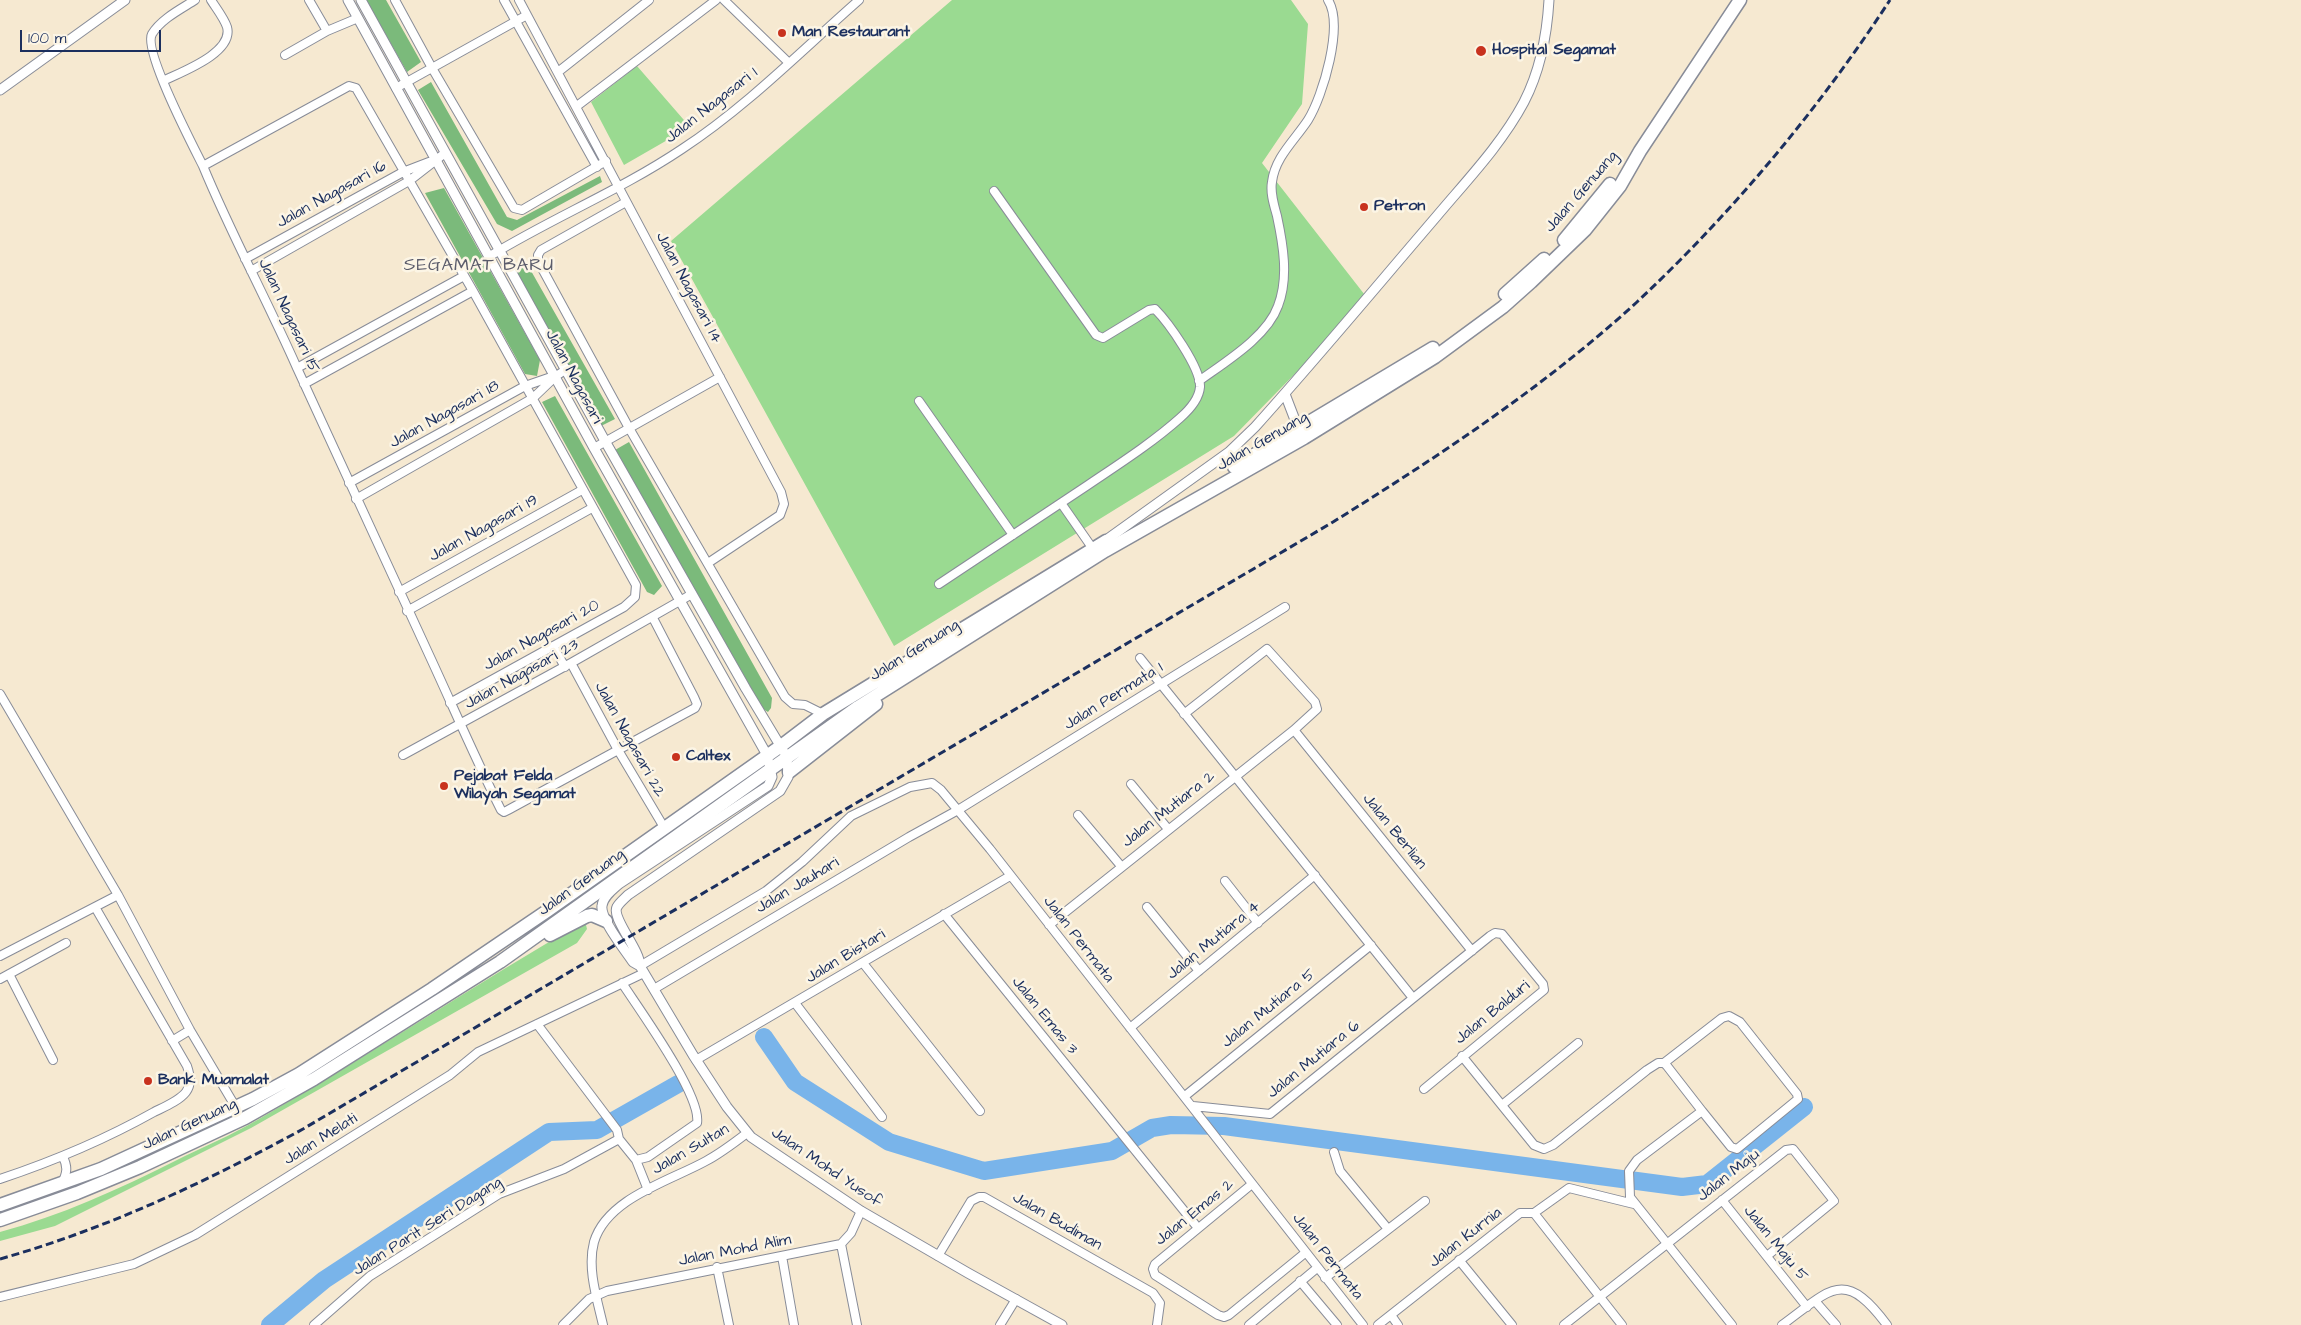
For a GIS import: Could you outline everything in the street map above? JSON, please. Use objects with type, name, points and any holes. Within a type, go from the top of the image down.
[{"type":"highway","name":"Jalan Genuang","points":[[0,1205],[61,1184],[115,1162],[275,1087],[335,1052],[473,962],[767,755],[784,752],[1105,551],[1301,434],[1435,357],[1503,307],[1585,230],[1620,186],[1640,151],[1740,0]]},
{"type":"highway","name":"Jalan Genuang","points":[[0,1220],[41,1207],[106,1181],[242,1119],[314,1079],[500,962],[771,768],[784,752],[823,714],[1093,548],[1301,434]]},
{"type":"highway","points":[[789,772],[927,664]]},
{"type":"highway","points":[[500,962],[587,916],[592,915],[606,921]]},
{"type":"street","points":[[0,90],[125,0]]},
{"type":"street","name":"Jalan Nagasari 15","points":[[194,0],[168,18],[152,34],[150,48],[163,81],[501,810],[504,812],[618,750]]},
{"type":"street","points":[[163,81],[205,60],[225,44],[228,36],[226,27],[211,0]]},
{"type":"street","points":[[310,0],[327,31]]},
{"type":"street","name":"Jalan Nagasari","points":[[348,0],[594,448],[767,755],[771,768]]},
{"type":"street","name":"Jalan Nagasari","points":[[361,0],[692,594],[784,752]]},
{"type":"street","points":[[395,0],[432,68],[514,208],[522,210],[606,161]]},
{"type":"street","points":[[504,0],[596,168]]},
{"type":"street","name":"Jalan Nagasari 14","points":[[519,0],[781,492],[784,504],[780,515],[708,563]]},
{"type":"street","points":[[558,72],[649,0]]},
{"type":"street","points":[[576,106],[716,0]]},
{"type":"street","points":[[724,0],[788,62]]},
{"type":"street","name":"Jalan Nagasari 1","points":[[490,256],[618,186],[696,140],[788,62],[857,0]]},
{"type":"street","points":[[1199,381],[1241,351],[1265,327],[1278,307],[1284,284],[1282,251],[1272,197],[1272,182],[1278,161],[1307,121],[1323,86],[1331,46],[1334,14],[1328,0]]},
{"type":"street","points":[[1061,503],[1093,548],[1229,452],[1255,427],[1467,182],[1514,120],[1540,62],[1546,38],[1549,0]]},
{"type":"street","points":[[396,88],[527,15]]},
{"type":"street","points":[[286,55],[327,31],[358,18]]},
{"type":"street","points":[[203,166],[353,86],[473,291],[592,508],[408,611]]},
{"type":"street","points":[[251,271],[409,181],[445,153]]},
{"type":"street","name":"Jalan Nagasari 16","points":[[245,259],[404,172],[435,160]]},
{"type":"street","points":[[939,584],[1118,465],[1179,419],[1196,400],[1200,387],[1190,361],[1167,324],[1155,309],[1149,310],[1111,335],[1103,338],[1096,335],[994,191]]},
{"type":"street","name":"Jalan Nagasari","points":[[626,202],[542,250],[538,255],[540,265],[629,428],[785,697],[793,704],[806,705],[823,714]]},
{"type":"street","points":[[297,368],[464,276]]},
{"type":"street","points":[[304,384],[473,291]]},
{"type":"street","points":[[356,499],[533,398],[556,376],[567,369]]},
{"type":"street","name":"Jalan Nagasari 18","points":[[349,483],[525,386],[556,376]]},
{"type":"street","points":[[594,448],[720,376]]},
{"type":"street","points":[[1285,394],[1301,434]]},
{"type":"street","points":[[919,401],[1013,535]]},
{"type":"street","name":"Jalan Nagasari 19","points":[[399,592],[582,490]]},
{"type":"street","name":"Jalan Nagasari 20","points":[[450,703],[624,607],[635,598],[636,585],[592,508]]},
{"type":"street","name":"Jalan Nagasari 23","points":[[403,755],[568,665],[692,594]]},
{"type":"street","name":"Jalan Permata 1","points":[[958,810],[1285,607]]},
{"type":"street","points":[[618,750],[692,711],[697,704],[652,618]]},
{"type":"street","name":"Jalan Nagasari 22","points":[[554,646],[568,665],[664,829]]},
{"type":"street","points":[[1184,714],[1267,648],[1317,705],[1316,711],[1294,730],[1234,776]]},
{"type":"street","points":[[1140,658],[1413,998]]},
{"type":"street","points":[[0,694],[118,895],[190,1030],[242,1119]]},
{"type":"street","name":"Jalan Berlian","points":[[1294,730],[1472,951]]},
{"type":"street","points":[[642,969],[640,957],[617,919],[617,907],[628,895],[780,791],[786,782],[789,772],[784,752]]},
{"type":"street","points":[[642,969],[633,962],[606,921],[601,910],[602,904],[614,889],[765,788],[770,782],[771,768]]},
{"type":"street","name":"Jalan Mutiara 2","points":[[1048,925],[1234,776]]},
{"type":"street","name":"Jalan Permata","points":[[932,784],[941,790],[958,810],[1193,1106],[1305,1253],[1363,1325]]},
{"type":"street","name":"Jalan Melati","points":[[0,1297],[134,1264],[195,1236],[450,1075],[478,1052],[622,983],[766,891],[802,862],[850,816],[910,787],[932,784]]},
{"type":"street","points":[[1131,784],[1168,829]]},
{"type":"street","name":"Jalan Jauhari","points":[[654,989],[909,836],[958,810]]},
{"type":"street","points":[[1078,815],[1120,866]]},
{"type":"street","name":"Jalan Mutiara 4","points":[[1130,1028],[1314,875]]},
{"type":"street","name":"Jalan Bistari","points":[[696,1060],[1010,876]]},
{"type":"street","points":[[1225,881],[1258,923]]},
{"type":"street","points":[[0,956],[118,895]]},
{"type":"street","points":[[0,1179],[63,1158],[118,1132],[186,1092],[190,1076],[187,1066],[95,907]]},
{"type":"street","points":[[1147,908],[1199,971]]},
{"type":"street","name":"Jalan Emas 3","points":[[944,914],[1198,1228]]},
{"type":"street","name":"Jalan Balduri","points":[[1424,1089],[1544,988],[1502,934],[1495,933],[1472,951]]},
{"type":"street","points":[[0,979],[66,943]]},
{"type":"street","name":"Jalan Mutiara 5","points":[[1184,1096],[1371,945]]},
{"type":"street","name":"Jalan Mutiara 6","points":[[1193,1106],[1270,1114],[1472,951]]},
{"type":"street","points":[[863,963],[980,1111]]},
{"type":"street","name":"Jalan Mohd Yusof","points":[[642,969],[696,1060],[727,1107],[748,1133],[861,1210],[938,1256],[1062,1325]]},
{"type":"street","points":[[9,974],[54,1060]]},
{"type":"street","points":[[622,983],[678,1070],[698,1114],[697,1123],[648,1157],[636,1160]]},
{"type":"street","points":[[795,1003],[882,1117]]},
{"type":"street","points":[[1462,1056],[1534,1145],[1540,1148],[1548,1148],[1631,1081],[1658,1063],[1664,1063],[1722,1018],[1728,1016],[1740,1022],[1797,1094],[1798,1099],[1736,1149],[1731,1147],[1664,1063]]},
{"type":"street","name":"Jalan Sultan","points":[[537,1024],[617,1130],[619,1139],[636,1160],[648,1190]]},
{"type":"street","points":[[172,1041],[190,1030]]},
{"type":"street","points":[[1502,1105],[1578,1043]]},
{"type":"street","points":[[1702,1111],[1640,1156],[1630,1171],[1629,1190],[1634,1204],[1732,1325]]},
{"type":"street","name":"Jalan Sultan","points":[[602,1325],[593,1278],[593,1252],[598,1232],[614,1212],[648,1190],[706,1161],[748,1133]]},
{"type":"street","name":"Jalan Parit Seri Dagang","points":[[314,1325],[370,1276],[498,1194],[564,1169],[619,1139]]},
{"type":"street","name":"Jalan Maju","points":[[1564,1325],[1789,1148],[1795,1151],[1833,1197],[1832,1203],[1767,1256]]},
{"type":"street","points":[[1334,1152],[1340,1171],[1388,1229]]},
{"type":"street","points":[[61,1184],[66,1174],[67,1165],[63,1158]]},
{"type":"street","name":"Jalan Emas 2","points":[[1252,1184],[1155,1264],[1153,1269],[1155,1275],[1224,1317],[1230,1315],[1305,1253]]},
{"type":"street","name":"Jalan Kurnia","points":[[1378,1325],[1520,1213],[1534,1213],[1569,1188],[1634,1204]]},
{"type":"street","name":"Jalan Budiman","points":[[938,1256],[971,1201],[984,1197],[1153,1293],[1160,1303],[1157,1325]]},
{"type":"street","points":[[1325,1278],[1426,1200]]},
{"type":"street","name":"Jalan Maju 5","points":[[1722,1200],[1807,1307]]},
{"type":"street","points":[[856,1325],[840,1244],[851,1233],[861,1210]]},
{"type":"street","points":[[1534,1213],[1622,1325]]},
{"type":"street","name":"Jalan Mohd Alim","points":[[596,1295],[717,1267],[840,1244]]},
{"type":"street","points":[[782,1256],[794,1325]]},
{"type":"street","points":[[1459,1260],[1512,1325]]},
{"type":"street","points":[[717,1267],[729,1325]]},
{"type":"street","points":[[1249,1325],[1317,1268]]},
{"type":"street","points":[[1300,1281],[1337,1325]]},
{"type":"street","points":[[1782,1325],[1814,1301],[1831,1291],[1842,1288],[1858,1293],[1888,1325]]},
{"type":"street","points":[[563,1325],[580,1307],[596,1295]]},
{"type":"street","points":[[1000,1325],[1016,1299]]},
{"type":"street","points":[[1814,1301],[1836,1325]]},
{"type":"street","points":[[1390,1315],[1398,1325]]},
{"type":"green space","points":[[366,0],[386,0],[421,62],[407,72]]},
{"type":"green space","points":[[952,0],[1291,0],[1308,24],[1302,104],[1262,163],[1368,299],[1234,436],[894,646],[671,241]]},
{"type":"green space","points":[[637,66],[690,127],[624,165],[591,102]]},
{"type":"green space","points":[[431,82],[507,217],[517,220],[600,176],[602,182],[512,231],[497,224],[418,90]]},
{"type":"green space","points":[[444,188],[540,360],[537,376],[525,374],[425,193]]},
{"type":"green space","points":[[526,262],[615,419],[601,426],[514,268]]},
{"type":"green space","points":[[555,396],[662,586],[654,595],[647,592],[542,402]]},
{"type":"green space","points":[[629,442],[772,698],[771,708],[768,712],[763,709],[615,450]]},
{"type":"green space","points":[[585,921],[587,929],[577,943],[251,1128],[55,1226],[0,1241],[0,1232],[45,1218],[89,1201],[249,1125]]},
{"type":"waterway","points":[[764,1037],[795,1082],[889,1142],[984,1171],[1112,1151],[1152,1128],[1171,1125],[1224,1126],[1682,1187],[1707,1184],[1804,1107]]},
{"type":"waterway","points":[[270,1325],[324,1280],[549,1132],[597,1130],[678,1084]]},
{"type":"railway","points":[[0,1259],[117,1219],[155,1203],[303,1129],[1333,522],[1412,472],[1528,392],[1565,363],[1637,302],[1672,268],[1740,196],[1804,120],[1834,81],[1890,0]]},
{"type":"place","name":"Man Restaurant","points":[[782,33]]},
{"type":"place","name":"Hospital Segamat","points":[[1481,51]]},
{"type":"place","name":"Petron","points":[[1364,207]]},
{"type":"place","name":"Caltex","points":[[676,757]]},
{"type":"place","name":"Pejabat Felda Wilayah Segamat","points":[[444,786]]},
{"type":"place","name":"Bank Muamalat","points":[[148,1081]]},
{"type":"district","name":"SEGAMAT BARU","points":[[479,266]]}]
